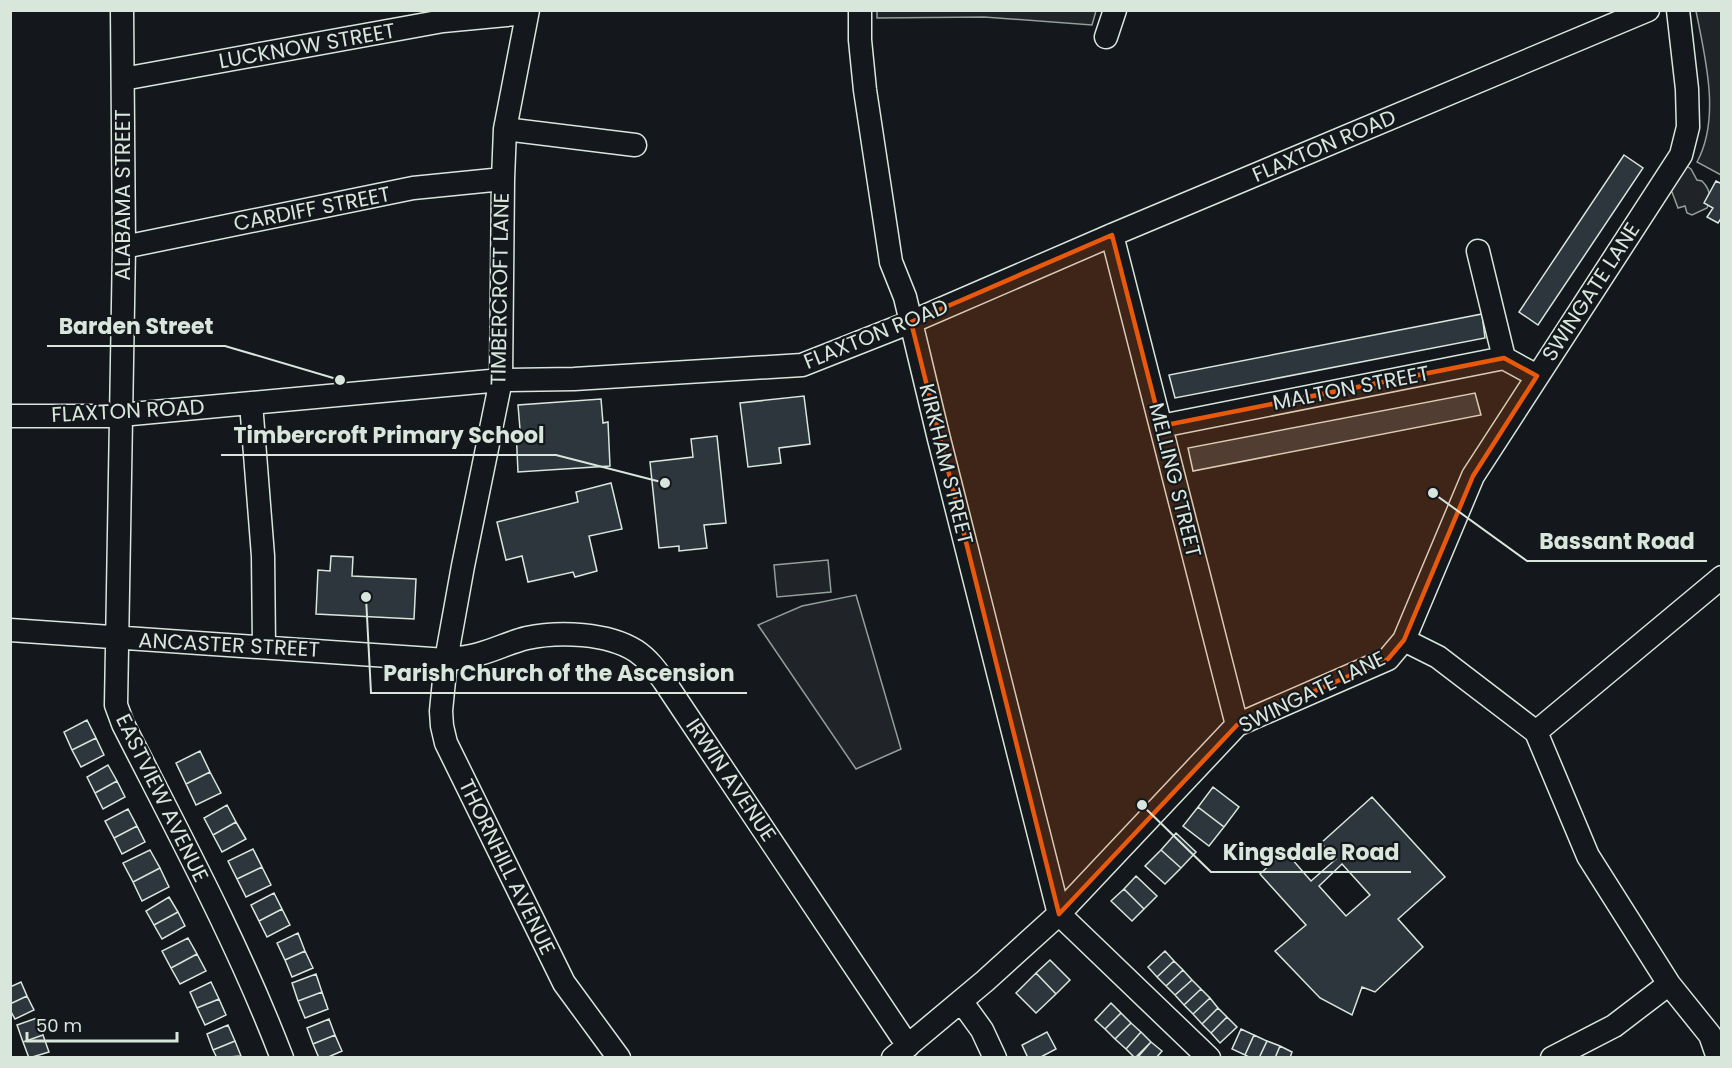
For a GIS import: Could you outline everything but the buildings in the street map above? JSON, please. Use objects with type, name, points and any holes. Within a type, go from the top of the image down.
[{"type":"street","name":"ALABAMA STREET","points":[[121,415],[124,247],[122,10]]},
{"type":"street","name":"KIRKHAM STREET","points":[[860,10],[865,90],[891,262],[905,297],[1059,914]]},
{"type":"street","points":[[1106,37],[1115,10]]},
{"type":"street","name":"FLAXTON ROAD","points":[[10,416],[121,415],[501,380],[802,365],[1648,10]]},
{"type":"street","name":"SWINGATE LANE","points":[[901,1052],[1059,914],[1237,725],[1388,659],[1404,640],[1473,476],[1681,154],[1688,127],[1687,89],[1678,10]]},
{"type":"street","name":"LUCKNOW STREET","points":[[123,79],[443,21],[527,12]]},
{"type":"street","name":"TIMBERCROFT LANE","points":[[447,660],[465,554],[501,380],[505,129],[527,12]]},
{"type":"street","points":[[505,129],[635,145]]},
{"type":"street","name":"CARDIFF STREET","points":[[124,247],[413,188],[503,179]]},
{"type":"street","name":"MELLING STREET","points":[[1112,235],[1237,725]]},
{"type":"street","points":[[1478,250],[1504,358],[1537,376]]},
{"type":"street","name":"MALTON STREET","points":[[1161,426],[1504,358]]},
{"type":"street","points":[[251,403],[263,556],[264,646]]},
{"type":"street","name":"EASTVIEW AVENUE","points":[[121,415],[116,705],[123,724],[215,906],[282,1058]]},
{"type":"street","points":[[1536,732],[1722,577]]},
{"type":"street","name":"ANCASTER STREET","points":[[10,630],[447,660]]},
{"type":"street","name":"IRWIN AVENUE","points":[[447,660],[479,654],[528,638],[589,636],[613,640],[635,650],[651,663],[724,768],[901,1052]]},
{"type":"street","points":[[1404,640],[1438,657],[1536,732],[1588,856],[1669,984],[1710,1035],[1718,1058]]},
{"type":"street","name":"THORNHILL AVENUE","points":[[447,660],[441,711],[447,743],[564,983],[619,1058]]},
{"type":"street","points":[[1059,914],[1209,1058]]},
{"type":"street","points":[[1552,1058],[1614,1026],[1669,984]]},
{"type":"street","points":[[961,1001],[982,1030],[995,1058]]},
{"type":"highlighted area","points":[[1112,235],[1161,426],[1504,358],[1537,376],[1473,476],[1404,640],[1388,659],[1237,725],[1059,914],[911,322]]},
{"type":"shaded area","points":[[877,10],[1096,11],[1092,25],[984,17],[877,18]]},
{"type":"shaded area","points":[[1696,11],[1721,11],[1721,175],[1697,162],[1704,145],[1710,107],[1707,67]]},
{"type":"shaded area","points":[[1685,165],[1691,169],[1697,180],[1705,184],[1709,194],[1707,208],[1692,215],[1687,213],[1685,206],[1678,208],[1672,192],[1667,190]]},
{"type":"shaded area","points":[[828,560],[831,592],[777,597],[774,565]]},
{"type":"shaded area","points":[[856,595],[901,749],[856,769],[758,625],[802,606]]},
{"type":"place","name":"Barden Street","points":[[340,380]]},
{"type":"place","name":"Timbercroft Primary School","points":[[665,483]]},
{"type":"place","name":"Bassant Road","points":[[1433,493]]},
{"type":"place","name":"Parish Church of the Ascension","points":[[366,597]]},
{"type":"place","name":"Kingsdale Road","points":[[1142,805]]}]
